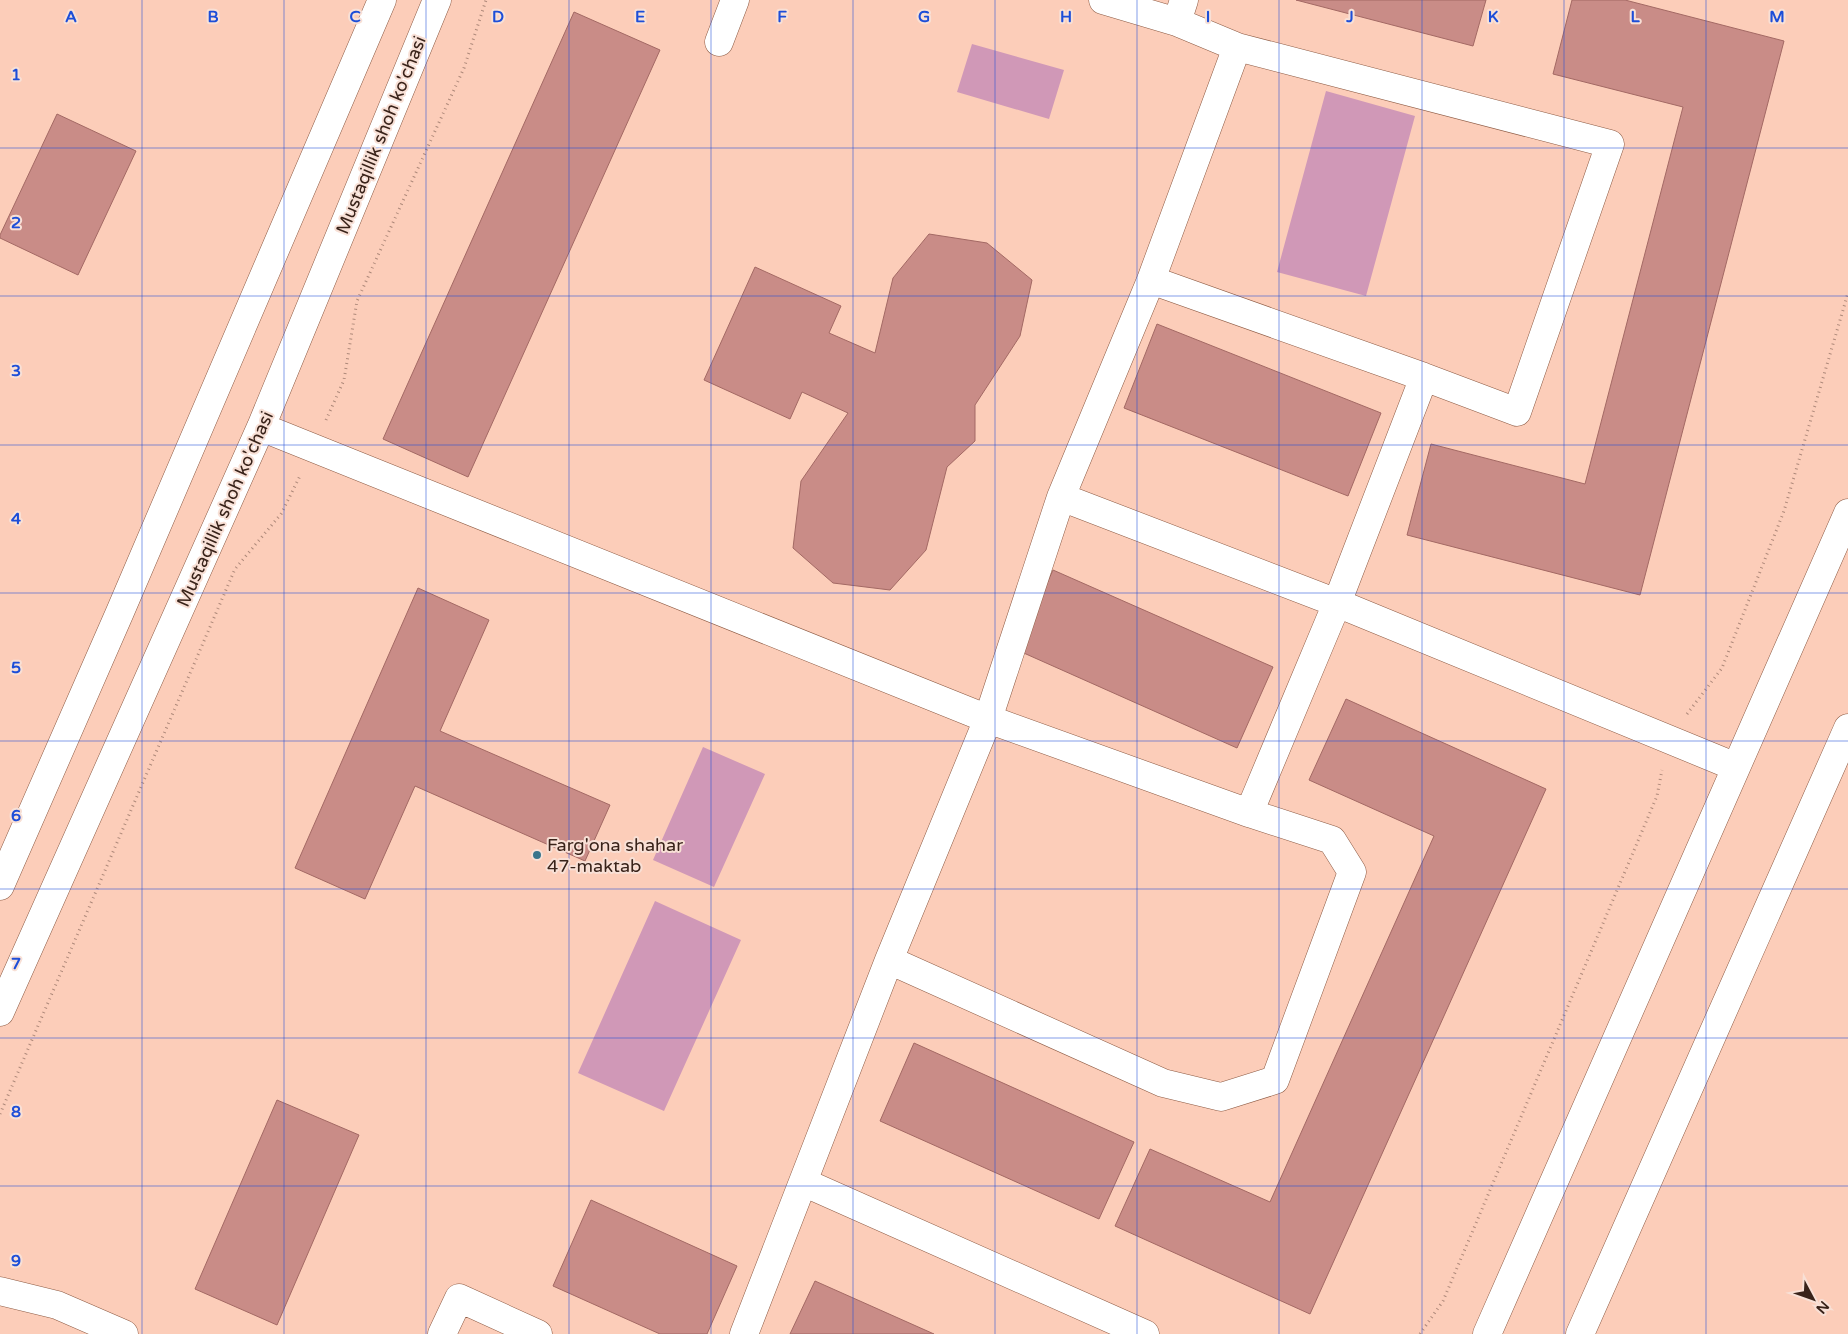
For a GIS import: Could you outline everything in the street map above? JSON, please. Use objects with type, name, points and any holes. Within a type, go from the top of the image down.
[{"type":"street","points":[[0,886],[120,612],[382,0]]},
{"type":"street","name":"Mustaqillik shoh ko'chasi","points":[[0,1012],[262,427],[437,0]]},
{"type":"street","points":[[718,42],[735,0]]},
{"type":"street","points":[[1103,0],[1181,11],[1237,47],[1610,144],[1518,412],[1424,376],[1151,280]]},
{"type":"street","points":[[744,1334],[889,960],[988,719],[1061,497],[1151,280],[1237,47]]},
{"type":"street","points":[[1249,813],[1337,603],[1424,376]]},
{"type":"street","points":[[262,427],[988,719],[1249,813],[1332,840],[1352,872],[1276,1080],[1221,1097],[1163,1083],[889,960]]},
{"type":"street","points":[[1061,497],[1337,603],[1736,767]]},
{"type":"street","points":[[1488,1334],[1848,513]]},
{"type":"street","points":[[1580,1334],[1848,728]]},
{"type":"street","points":[[803,1182],[1145,1334]]},
{"type":"street","points":[[0,1291],[57,1305],[124,1334]]},
{"type":"street","points":[[442,1334],[459,1298],[538,1334]]},
{"type":"path","points":[[0,1114],[235,569],[282,514],[344,380],[358,301],[464,68],[486,0]]},
{"type":"path","points":[[1420,1334],[1442,1301],[1657,796],[1668,739],[1722,668],[1784,510],[1848,293]]},
{"type":"shaded area","points":[[972,44],[1064,70],[1049,119],[957,92]]},
{"type":"shaded area","points":[[1326,91],[1415,116],[1366,296],[1277,272]]},
{"type":"shaded area","points":[[703,747],[765,774],[714,887],[653,860]]},
{"type":"shaded area","points":[[655,901],[741,940],[664,1111],[578,1073]]},
{"type":"building","points":[[1296,0],[1486,0],[1473,46]]},
{"type":"building","points":[[1572,0],[1625,0],[1784,41],[1640,595],[1407,535],[1431,444],[1585,484],[1683,107],[1553,74]]},
{"type":"building","points":[[574,12],[660,50],[468,477],[383,439]]},
{"type":"building","points":[[57,114],[136,151],[78,275],[0,238]]},
{"type":"building","points":[[929,234],[987,243],[1032,280],[1020,336],[975,405],[975,441],[947,467],[926,550],[890,590],[833,583],[793,548],[801,481],[848,413],[802,392],[790,419],[704,380],[755,267],[841,306],[829,333],[875,353],[893,278]]},
{"type":"building","points":[[1157,324],[1381,413],[1348,496],[1124,408]]},
{"type":"building","points":[[1053,570],[1273,667],[1237,748],[1017,650]]},
{"type":"building","points":[[418,588],[489,620],[440,731],[610,805],[585,861],[415,786],[365,899],[295,868]]},
{"type":"building","points":[[1346,699],[1546,789],[1310,1314],[1115,1226],[1150,1149],[1270,1202],[1434,836],[1309,780]]},
{"type":"building","points":[[914,1043],[1134,1142],[1099,1219],[880,1121]]},
{"type":"building","points":[[277,1100],[359,1135],[277,1325],[195,1289]]},
{"type":"building","points":[[591,1200],[737,1266],[707,1334],[660,1334],[553,1286]]},
{"type":"building","points":[[815,1281],[934,1334],[790,1334]]},
{"type":"place","name":"Farg'ona shahar 47-maktab","points":[[537,855]]}]
